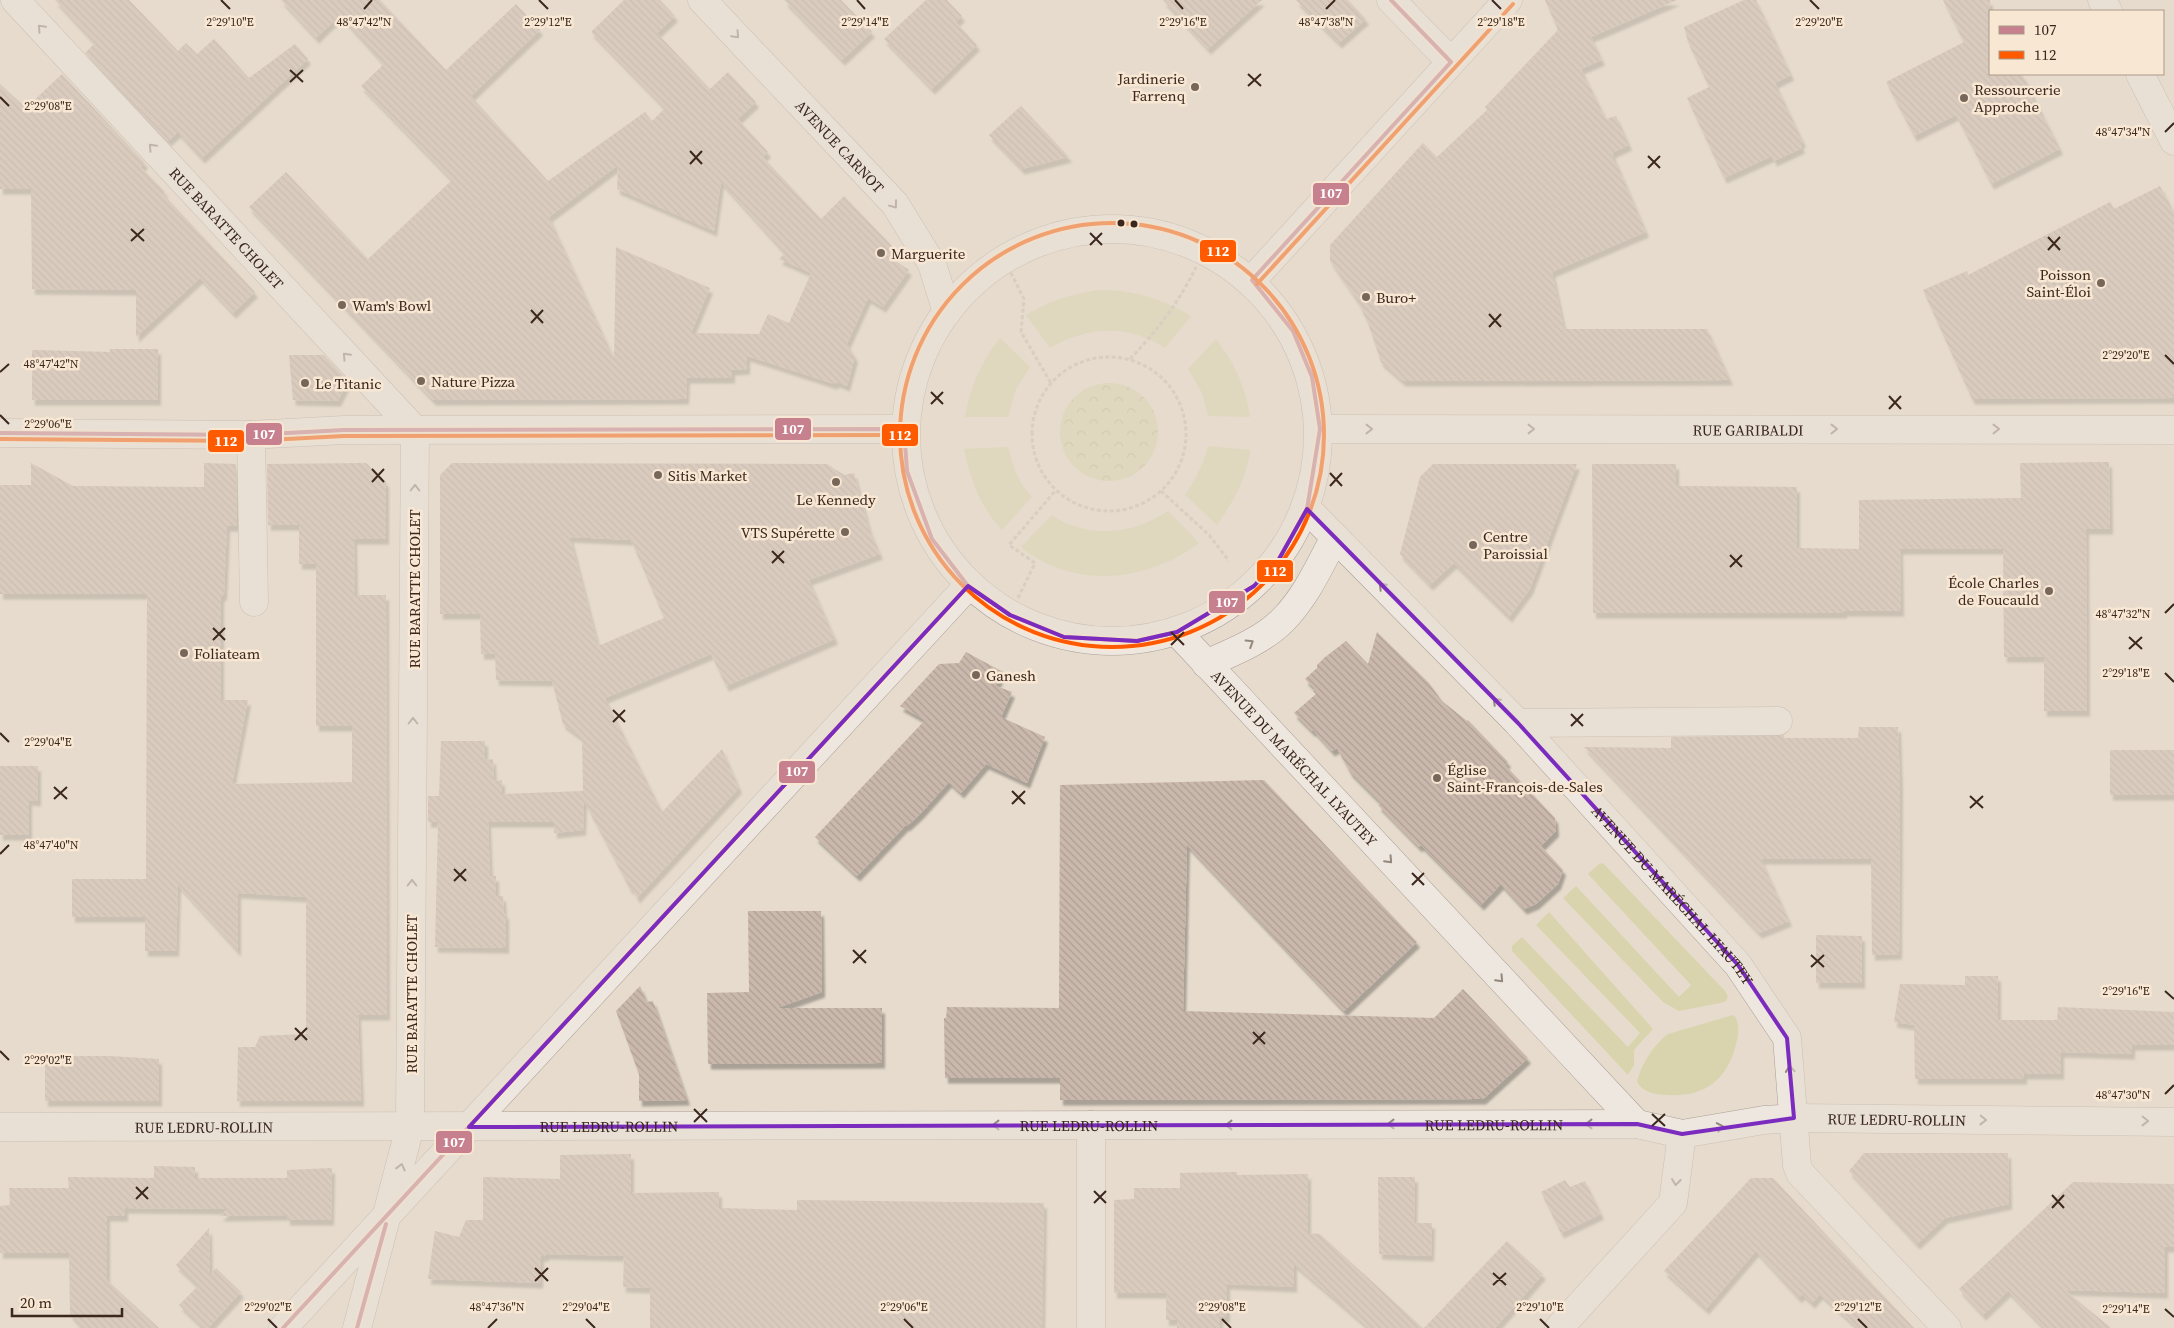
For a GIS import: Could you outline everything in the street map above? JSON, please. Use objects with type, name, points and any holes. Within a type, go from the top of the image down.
[{"type":"street","name":"RUE BARATTE CHOLET","points":[[15,0],[416,430],[410,1127],[389,1214],[357,1328]]},
{"type":"street","name":"AVENUE CARNOT","points":[[702,0],[895,204],[932,264],[947,312]]},
{"type":"street","points":[[1391,0],[1451,62]]},
{"type":"street","points":[[1252,280],[1508,0]]},
{"type":"street","points":[[2141,75],[2174,141]]},
{"type":"street","points":[[1118,230],[1163,235],[1205,248],[1252,280],[1293,331],[1312,377],[1320,429],[1307,509],[1279,559],[1254,586],[1177,632],[1137,641],[1064,637],[1010,616],[968,586],[932,539],[907,472],[904,429],[911,380],[931,334],[970,284],[1002,259],[1044,239],[1066,234],[1118,230]]},
{"type":"street","points":[[0,432],[251,435],[344,430],[904,429]]},
{"type":"street","name":"RUE GARIBALDI","points":[[1320,429],[2174,430]]},
{"type":"street","points":[[251,435],[254,602]]},
{"type":"street","name":"AVENUE DU MARÉCHAL LYAUTEY","points":[[1307,509],[1518,723],[1738,965],[1787,1038],[1797,1164],[1800,1173],[1947,1328]]},
{"type":"street","points":[[1206,664],[1248,646],[1283,620],[1311,584],[1335,538]]},
{"type":"street","points":[[283,1328],[968,586]]},
{"type":"street","name":"AVENUE DU MARÉCHAL LYAUTEY","points":[[1177,632],[1638,1124]]},
{"type":"street","points":[[1518,723],[1778,721]]},
{"type":"street","name":"RUE LEDRU-ROLLIN","points":[[0,1127],[1638,1124],[1682,1134],[1764,1120],[1794,1118],[2174,1122]]},
{"type":"street","points":[[1091,1125],[1091,1328]]},
{"type":"street","points":[[1559,1328],[1673,1203],[1682,1134]]},
{"type":"path","points":[[1008,267],[1024,299],[1021,332],[1051,383]]},
{"type":"path","points":[[1130,359],[1149,339],[1186,288],[1196,267]]},
{"type":"path","points":[[1108,356],[1130,359],[1151,369],[1169,384],[1181,404],[1186,428],[1184,451],[1176,472],[1161,491],[1142,504],[1120,510],[1097,510],[1075,502],[1056,490],[1042,471],[1033,441],[1033,426],[1038,403],[1051,383],[1067,369],[1087,360],[1108,356]]},
{"type":"path","points":[[1018,598],[1034,562],[1009,545],[1056,490]]},
{"type":"path","points":[[1161,491],[1209,535],[1228,561]]},
{"type":"highlighted area","points":[[1307,509],[1518,723],[1738,965],[1787,1038],[1794,1118],[1682,1134],[1637,1124],[469,1127],[968,586],[1010,615],[1064,637],[1137,641],[1177,632],[1254,586],[1279,559]]},
{"type":"green space","points":[[1098,290],[1135,293],[1146,296],[1169,304],[1191,316],[1165,348],[1137,335],[1108,331],[1079,335],[1050,348],[1026,315],[1060,299]]},
{"type":"green space","points":[[1000,338],[1030,367],[1016,389],[1008,417],[965,417],[977,375],[987,356]]},
{"type":"green space","points":[[1216,339],[1228,357],[1242,385],[1250,417],[1208,416],[1202,393],[1188,369]]},
{"type":"green space","points":[[1109,383],[1128,387],[1144,397],[1154,413],[1158,432],[1154,451],[1144,467],[1128,477],[1109,481],[1090,477],[1074,467],[1064,451],[1060,432],[1064,413],[1074,397],[1090,387]]},
{"type":"green space","points":[[1208,446],[1250,450],[1246,471],[1238,490],[1217,525],[1185,495],[1199,472]]},
{"type":"green space","points":[[1008,447],[1017,474],[1023,486],[1032,497],[1002,530],[988,512],[977,492],[969,471],[964,449]]},
{"type":"green space","points":[[1168,511],[1199,543],[1179,556],[1157,566],[1134,573],[1110,576],[1087,575],[1064,570],[1041,561],[1021,547],[1052,515],[1066,523],[1081,528],[1111,531],[1141,525]]},
{"type":"green space","points":[[1603,863],[1725,991],[1728,997],[1725,1002],[1679,1011],[1663,1002],[1563,898],[1576,886],[1679,997],[1691,985],[1588,874],[1599,864]]},
{"type":"green space","points":[[1549,912],[1653,1029],[1634,1050],[1634,1065],[1628,1075],[1512,951],[1512,946],[1522,937],[1628,1047],[1640,1033],[1536,925]]},
{"type":"green space","points":[[1733,1015],[1736,1018],[1738,1029],[1735,1048],[1725,1070],[1710,1085],[1691,1093],[1663,1095],[1646,1091],[1637,1082],[1649,1055],[1668,1034]]},
{"type":"building","points":[[55,0],[129,0],[178,51],[186,43],[197,54],[214,39],[249,78],[295,44],[308,59],[202,158],[178,132],[168,141],[85,53],[95,43]]},
{"type":"building","points":[[281,0],[380,0],[446,70],[516,4],[540,30],[471,96],[548,181],[645,112],[652,121],[665,108],[591,32],[624,0],[660,0],[675,16],[657,33],[710,89],[728,72],[756,102],[738,119],[768,152],[763,157],[821,219],[844,196],[892,246],[894,260],[909,270],[883,307],[868,298],[847,344],[855,357],[847,386],[837,382],[834,384],[747,356],[747,369],[732,370],[732,378],[687,378],[686,399],[433,400],[249,207],[286,172],[368,259],[452,180],[361,86],[384,64],[340,15],[316,38]],"holes":[[[618,165],[617,189],[714,231],[721,182],[785,253],[779,259],[811,273],[789,323],[768,314],[759,334],[691,333],[710,288],[616,247],[614,359],[549,217]]]},
{"type":"building","points":[[784,0],[841,0],[872,32],[842,60]]},
{"type":"building","points":[[926,0],[947,0],[962,16],[956,22],[977,45],[932,89],[884,39]]},
{"type":"building","points":[[1163,0],[1262,0],[1208,49]]},
{"type":"building","points":[[1296,0],[1348,0],[1366,19],[1339,43]]},
{"type":"building","points":[[1545,0],[1677,0],[1591,37],[1602,60],[1581,69],[1606,119],[1616,116],[1629,145],[1612,153],[1646,232],[1552,272],[1564,329],[1707,329],[1730,380],[1403,381],[1381,362],[1368,323],[1358,302],[1330,261],[1330,245],[1423,143],[1437,157],[1487,110],[1485,107],[1558,30]]},
{"type":"building","points":[[1744,0],[1756,0],[1791,75],[1775,83],[1803,142],[1800,143],[1802,148],[1774,161],[1772,156],[1724,178],[1687,98],[1709,87],[1688,42],[1684,27]]},
{"type":"building","name":"Ressourcerie Approche","points":[[1943,0],[1990,0],[1989,75],[2023,75],[2060,149],[1991,184],[1956,115],[1914,136],[1886,82],[1964,42]]},
{"type":"building","points":[[62,74],[145,163],[141,167],[165,192],[163,194],[255,292],[233,313],[200,278],[136,337],[136,290],[32,289],[31,189],[0,189],[0,84],[26,108]]},
{"type":"building","points":[[1021,106],[1069,157],[1022,169],[989,135]]},
{"type":"building","name":"Poisson Saint-Éloi","points":[[2160,186],[2174,212],[2174,398],[1972,399],[1923,290],[1967,271],[1968,275],[2110,202],[2114,209]]},
{"type":"building","points":[[110,349],[158,349],[158,400],[32,400],[32,350],[110,352]]},
{"type":"building","points":[[289,355],[324,355],[348,381],[338,401],[293,400]]},
{"type":"building","points":[[2109,462],[2110,529],[2086,529],[2087,711],[2044,711],[2044,657],[2004,657],[2003,549],[1900,549],[1901,611],[1844,611],[1844,613],[1593,613],[1592,464],[1676,464],[1676,486],[1797,487],[1797,548],[1859,549],[1859,500],[2021,498],[2020,463]]},
{"type":"building","points":[[31,463],[73,486],[204,487],[204,463],[236,464],[237,526],[227,526],[224,594],[221,597],[221,700],[248,700],[232,784],[352,782],[352,726],[316,726],[316,564],[299,564],[299,525],[268,525],[267,464],[366,463],[386,482],[386,539],[354,539],[355,595],[386,595],[387,1015],[358,1015],[361,1101],[237,1101],[238,1047],[255,1047],[260,1036],[306,1034],[306,897],[238,893],[238,951],[178,885],[176,951],[145,951],[145,917],[72,917],[72,879],[146,879],[147,594],[0,594],[0,485],[31,485]]},
{"type":"building","points":[[452,463],[827,464],[844,475],[854,473],[869,529],[880,554],[809,580],[835,639],[726,686],[711,654],[605,698],[662,812],[722,749],[739,788],[637,898],[632,888],[630,889],[584,801],[583,830],[554,833],[554,822],[488,822],[490,876],[496,876],[496,896],[503,896],[504,913],[506,914],[506,948],[435,947],[438,822],[428,822],[428,796],[439,796],[441,741],[485,741],[485,760],[493,759],[494,781],[502,780],[502,794],[583,791],[582,738],[563,724],[552,681],[496,680],[495,654],[481,654],[480,614],[440,614],[440,475]],"holes":[[[570,537],[631,540],[664,618],[598,646]]]},
{"type":"building","name":"Centre Paroissial","points":[[1433,464],[1577,464],[1530,589],[1509,617],[1454,563],[1430,585],[1400,554],[1420,477]]},
{"type":"building","name":"Église Saint-François-de-Sales","points":[[1377,632],[1429,683],[1442,701],[1468,720],[1508,762],[1505,765],[1555,818],[1556,831],[1541,846],[1563,870],[1558,884],[1536,904],[1524,909],[1501,884],[1481,905],[1421,845],[1419,847],[1378,805],[1381,803],[1350,772],[1337,748],[1332,751],[1294,713],[1316,694],[1313,691],[1315,689],[1305,679],[1317,668],[1317,665],[1324,658],[1346,641],[1368,664]]},
{"type":"building","points":[[966,652],[1003,672],[996,686],[1012,692],[1001,717],[1045,737],[1027,783],[986,764],[961,793],[949,782],[920,814],[906,825],[857,876],[815,837],[925,720],[900,706],[939,664],[959,663]]},
{"type":"building","points":[[1859,727],[1898,727],[1900,786],[1899,954],[1872,955],[1871,859],[1761,859],[1789,921],[1759,933],[1584,747],[1671,748],[1671,737],[1784,735],[1784,738],[1858,738]]},
{"type":"building","points":[[2110,750],[2174,750],[2174,795],[2110,795]]},
{"type":"building","points":[[0,766],[38,766],[38,801],[29,800],[29,835],[0,835]]},
{"type":"building","points":[[1264,780],[1417,942],[1344,1011],[1187,845],[1183,1011],[1434,1018],[1463,989],[1528,1058],[1483,1099],[1060,1100],[1060,1078],[945,1078],[944,1018],[946,1018],[947,1007],[1059,1008],[1060,785]]},
{"type":"building","points":[[748,911],[821,911],[822,992],[777,1008],[882,1008],[882,1063],[708,1064],[707,993],[749,992]]},
{"type":"building","points":[[1816,935],[1862,936],[1862,983],[1816,983]]},
{"type":"building","points":[[1965,976],[1998,976],[1998,1020],[2057,1020],[2058,1007],[2174,1012],[2174,1045],[2132,1045],[2132,1054],[2061,1052],[2061,1074],[2024,1074],[2024,1079],[1915,1079],[1914,1025],[1894,1022],[1900,984],[1965,985]]},
{"type":"building","points":[[640,986],[647,1002],[653,1001],[687,1100],[639,1101],[639,1074],[616,1011]]},
{"type":"building","points":[[45,1056],[109,1056],[159,1059],[159,1101],[45,1101]]},
{"type":"building","points":[[1864,1153],[2008,1153],[2009,1204],[1945,1218],[1917,1244],[1849,1171]]},
{"type":"building","points":[[631,1154],[631,1193],[719,1192],[719,1208],[797,1210],[797,1200],[1044,1203],[1042,1328],[650,1328],[650,1288],[623,1287],[624,1256],[546,1254],[546,1256],[541,1256],[540,1283],[428,1279],[435,1231],[459,1237],[466,1220],[483,1220],[483,1177],[560,1179],[560,1155]]},
{"type":"building","points":[[154,1166],[195,1167],[195,1178],[287,1178],[287,1170],[332,1168],[331,1220],[287,1220],[287,1215],[220,1216],[227,1209],[125,1208],[125,1216],[107,1216],[107,1280],[159,1328],[82,1328],[70,1314],[69,1253],[0,1253],[0,1206],[10,1205],[9,1188],[69,1188],[68,1177],[154,1178]]},
{"type":"building","points":[[1237,1172],[1237,1175],[1308,1174],[1308,1233],[1320,1234],[1423,1328],[1369,1328],[1294,1264],[1294,1287],[1227,1284],[1227,1317],[1220,1317],[1220,1328],[1177,1328],[1177,1320],[1166,1320],[1166,1293],[1114,1293],[1114,1200],[1134,1199],[1134,1188],[1180,1188],[1180,1173]]},
{"type":"building","points":[[1378,1177],[1415,1177],[1414,1223],[1432,1223],[1431,1256],[1379,1254]]},
{"type":"building","points":[[1751,1178],[1773,1178],[1914,1328],[1858,1328],[1820,1294],[1812,1303],[1802,1294],[1799,1298],[1756,1251],[1706,1309],[1664,1271]]},
{"type":"building","points":[[1565,1180],[1570,1187],[1585,1181],[1601,1214],[1561,1233],[1541,1192]]},
{"type":"building","points":[[2073,1182],[2174,1184],[2174,1247],[2165,1247],[2165,1293],[2065,1290],[2111,1328],[2044,1328],[2008,1291],[1983,1315],[1959,1289]]},
{"type":"building","points":[[209,1228],[210,1275],[216,1268],[241,1292],[208,1328],[204,1328],[179,1305],[198,1286],[176,1265]]},
{"type":"building","points":[[1507,1241],[1543,1274],[1495,1328],[1424,1328]]},
{"type":"transit line","name":"107","points":[[0,433],[251,435],[344,430],[904,429],[907,471],[932,539],[968,586],[1010,615],[1064,637],[1137,641],[1177,632],[1254,586],[1279,559],[1307,509],[1320,429],[1312,377],[1293,331],[1252,280],[1451,62],[1391,0]]},
{"type":"transit line","name":"112","points":[[1257,284],[1513,4]]},
{"type":"transit line","name":"112","points":[[1112,223],[1153,227],[1193,239],[1230,258],[1262,285],[1289,317],[1308,354],[1320,394],[1324,435],[1320,476],[1308,516],[1289,553],[1262,585],[1230,612],[1193,631],[1153,643],[1112,647],[1071,643],[1031,631],[994,612],[962,585],[935,553],[916,516],[904,476],[900,435],[904,394],[916,354],[935,317],[962,285],[994,258],[1031,239],[1071,227],[1112,223]]},
{"type":"transit line","name":"112","points":[[0,439],[251,441],[344,436],[904,435]]},
{"type":"transit line","name":"107","points":[[283,1328],[968,586]]},
{"type":"transit line","name":"107","points":[[357,1328],[386,1224]]},
{"type":"place","name":"Jardinerie Farrenq","points":[[1195,87]]},
{"type":"place","name":"Ressourcerie Approche","points":[[1964,98]]},
{"type":"place","name":"Marguerite","points":[[881,253]]},
{"type":"place","name":"Poisson Saint-Éloi","points":[[2101,283]]},
{"type":"place","name":"Buro+","points":[[1366,297]]},
{"type":"place","name":"Wam's Bowl","points":[[342,305]]},
{"type":"place","name":"Nature Pizza","points":[[421,381]]},
{"type":"place","name":"Le Titanic","points":[[305,383]]},
{"type":"place","name":"Sitis Market","points":[[658,475]]},
{"type":"place","name":"Le Kennedy","points":[[836,482]]},
{"type":"place","name":"VTS Supérette","points":[[845,532]]},
{"type":"place","name":"Centre Paroissial","points":[[1473,545]]},
{"type":"place","name":"École Charles de Foucauld","points":[[2049,591]]},
{"type":"place","name":"Foliateam","points":[[184,653]]},
{"type":"place","name":"Ganesh","points":[[976,675]]},
{"type":"place","name":"Église Saint-François-de-Sales","points":[[1437,778]]}]
